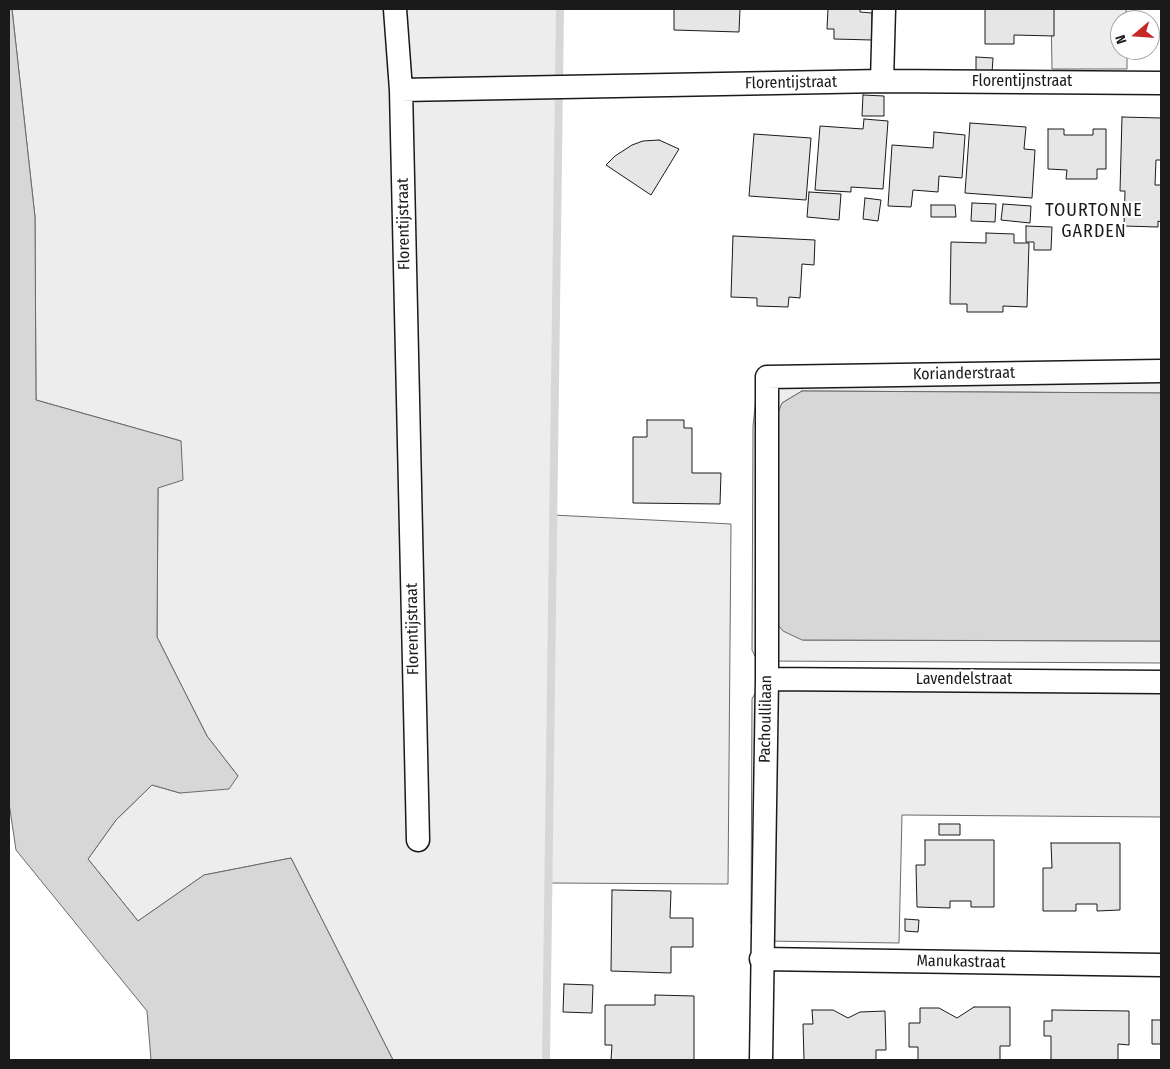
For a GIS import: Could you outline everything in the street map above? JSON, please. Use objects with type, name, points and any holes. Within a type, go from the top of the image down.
[{"type":"street","points":[[395,9],[401,90]]},
{"type":"street","points":[[882,81],[884,9]]},
{"type":"street","name":"Florentijstraat","points":[[418,840],[401,90],[882,81]]},
{"type":"street","name":"Florentijnstraat","points":[[882,81],[1161,83]]},
{"type":"street","name":"Korianderstraat","points":[[767,377],[1161,370]]},
{"type":"street","name":"Pachoullilaan","points":[[760,1060],[767,679],[767,377]]},
{"type":"street","name":"Lavendelstraat","points":[[767,679],[1161,682]]},
{"type":"street","name":"Manukastraat","points":[[761,959],[1161,965]]},
{"type":"shaded area","points":[[9,9],[12,9],[35,217],[36,400],[181,441],[183,480],[158,488],[157,637],[207,736],[238,776],[229,789],[180,793],[152,785],[116,820],[88,859],[138,921],[204,875],[291,858],[393,1060],[151,1060],[147,1011],[16,850],[9,803]]},
{"type":"shaded area","points":[[12,9],[560,9],[553,515],[731,524],[728,884],[548,883],[546,1060],[393,1060],[291,858],[204,875],[138,921],[88,859],[116,820],[152,785],[180,793],[238,776],[207,736],[157,637],[158,488],[181,441],[36,400],[35,217]]},
{"type":"shaded area","points":[[1051,9],[1126,9],[1110,10],[1110,60],[1127,60],[1127,69],[1052,69]]},
{"type":"shaded area","points":[[1161,373],[1161,393],[802,391],[782,403],[803,640],[1161,641],[1161,663],[763,661],[755,656],[752,650],[753,426],[758,379]]},
{"type":"shaded area","points":[[802,391],[1161,393],[1161,641],[802,640],[783,631],[771,616],[772,426],[782,403]]},
{"type":"shaded area","points":[[1161,684],[1161,817],[902,815],[899,943],[766,941],[756,936],[751,923],[752,699],[759,686]]},
{"type":"building","points":[[674,9],[740,9],[739,32],[674,30]]},
{"type":"building","points":[[828,9],[860,9],[860,12],[872,13],[872,40],[834,39],[834,29],[827,29]]},
{"type":"building","points":[[985,9],[1054,9],[1054,36],[1014,35],[1014,44],[985,44]]},
{"type":"building","points":[[976,57],[993,58],[992,73],[976,72]]},
{"type":"building","points":[[863,95],[884,96],[884,116],[862,116]]},
{"type":"building","points":[[1122,117],[1161,118],[1161,160],[1156,160],[1155,185],[1161,185],[1161,222],[1158,221],[1158,227],[1124,226],[1125,191],[1120,191]]},
{"type":"building","points":[[864,119],[888,121],[883,189],[851,187],[851,192],[815,190],[820,126],[863,129]]},
{"type":"building","points":[[970,123],[1026,127],[1024,149],[1035,150],[1032,198],[965,193]]},
{"type":"building","points":[[1048,129],[1064,129],[1064,135],[1093,135],[1093,129],[1106,129],[1106,169],[1097,169],[1097,179],[1066,179],[1067,170],[1048,169]]},
{"type":"building","points":[[934,132],[965,135],[962,178],[939,176],[938,192],[913,190],[911,207],[888,206],[892,145],[933,148]]},
{"type":"building","points":[[754,134],[811,138],[806,200],[749,196]]},
{"type":"building","points":[[659,140],[679,149],[651,195],[606,165],[615,156],[632,145],[643,141]]},
{"type":"building","points":[[809,192],[841,194],[839,220],[807,217]]},
{"type":"building","points":[[865,198],[881,200],[878,221],[863,219]]},
{"type":"building","points":[[972,203],[996,204],[995,222],[971,221]]},
{"type":"building","points":[[1003,204],[1031,206],[1030,223],[1001,220]]},
{"type":"building","points":[[931,205],[955,205],[956,217],[931,217]]},
{"type":"building","points":[[1026,226],[1052,227],[1051,250],[1034,250],[1034,242],[1026,242]]},
{"type":"building","points":[[986,233],[1014,234],[1014,243],[1029,243],[1027,307],[1003,306],[1003,312],[967,312],[967,304],[950,304],[951,242],[986,243]]},
{"type":"building","points":[[733,236],[815,240],[814,265],[802,264],[800,298],[789,297],[788,307],[757,306],[757,298],[731,297]]},
{"type":"building","points":[[647,420],[684,420],[684,428],[692,428],[692,473],[721,473],[720,504],[633,503],[633,437],[647,437]]},
{"type":"building","points":[[939,824],[960,824],[960,835],[939,835]]},
{"type":"building","points":[[925,840],[994,840],[994,907],[971,907],[971,901],[950,901],[950,908],[917,907],[916,865],[925,865]]},
{"type":"building","points":[[1051,843],[1120,843],[1120,910],[1097,911],[1097,904],[1076,904],[1076,911],[1043,911],[1043,868],[1052,868]]},
{"type":"building","points":[[612,890],[671,891],[670,918],[693,918],[693,947],[671,947],[671,973],[611,971]]},
{"type":"building","points":[[905,919],[919,920],[918,932],[905,931]]},
{"type":"building","points":[[564,984],[593,985],[592,1013],[563,1012]]},
{"type":"building","points":[[655,995],[694,996],[694,1060],[611,1060],[612,1045],[605,1045],[605,1005],[655,1005]]},
{"type":"building","points":[[974,1007],[1010,1007],[1010,1046],[1000,1046],[1000,1060],[918,1060],[918,1047],[909,1047],[909,1023],[920,1023],[920,1008],[939,1008],[957,1018]]},
{"type":"building","points":[[812,1010],[833,1010],[848,1018],[860,1012],[885,1011],[886,1050],[876,1050],[876,1060],[804,1060],[803,1024],[813,1024]]},
{"type":"building","points":[[1052,1010],[1129,1011],[1129,1045],[1118,1044],[1118,1060],[1051,1060],[1051,1036],[1044,1036],[1044,1021],[1052,1021]]},
{"type":"building","points":[[1152,1020],[1161,1020],[1161,1044],[1152,1044]]},
{"type":"waterway","points":[[546,1060],[560,9]]},
{"type":"district","name":"TOURTONNE GARDEN","points":[[1094,221]]}]
